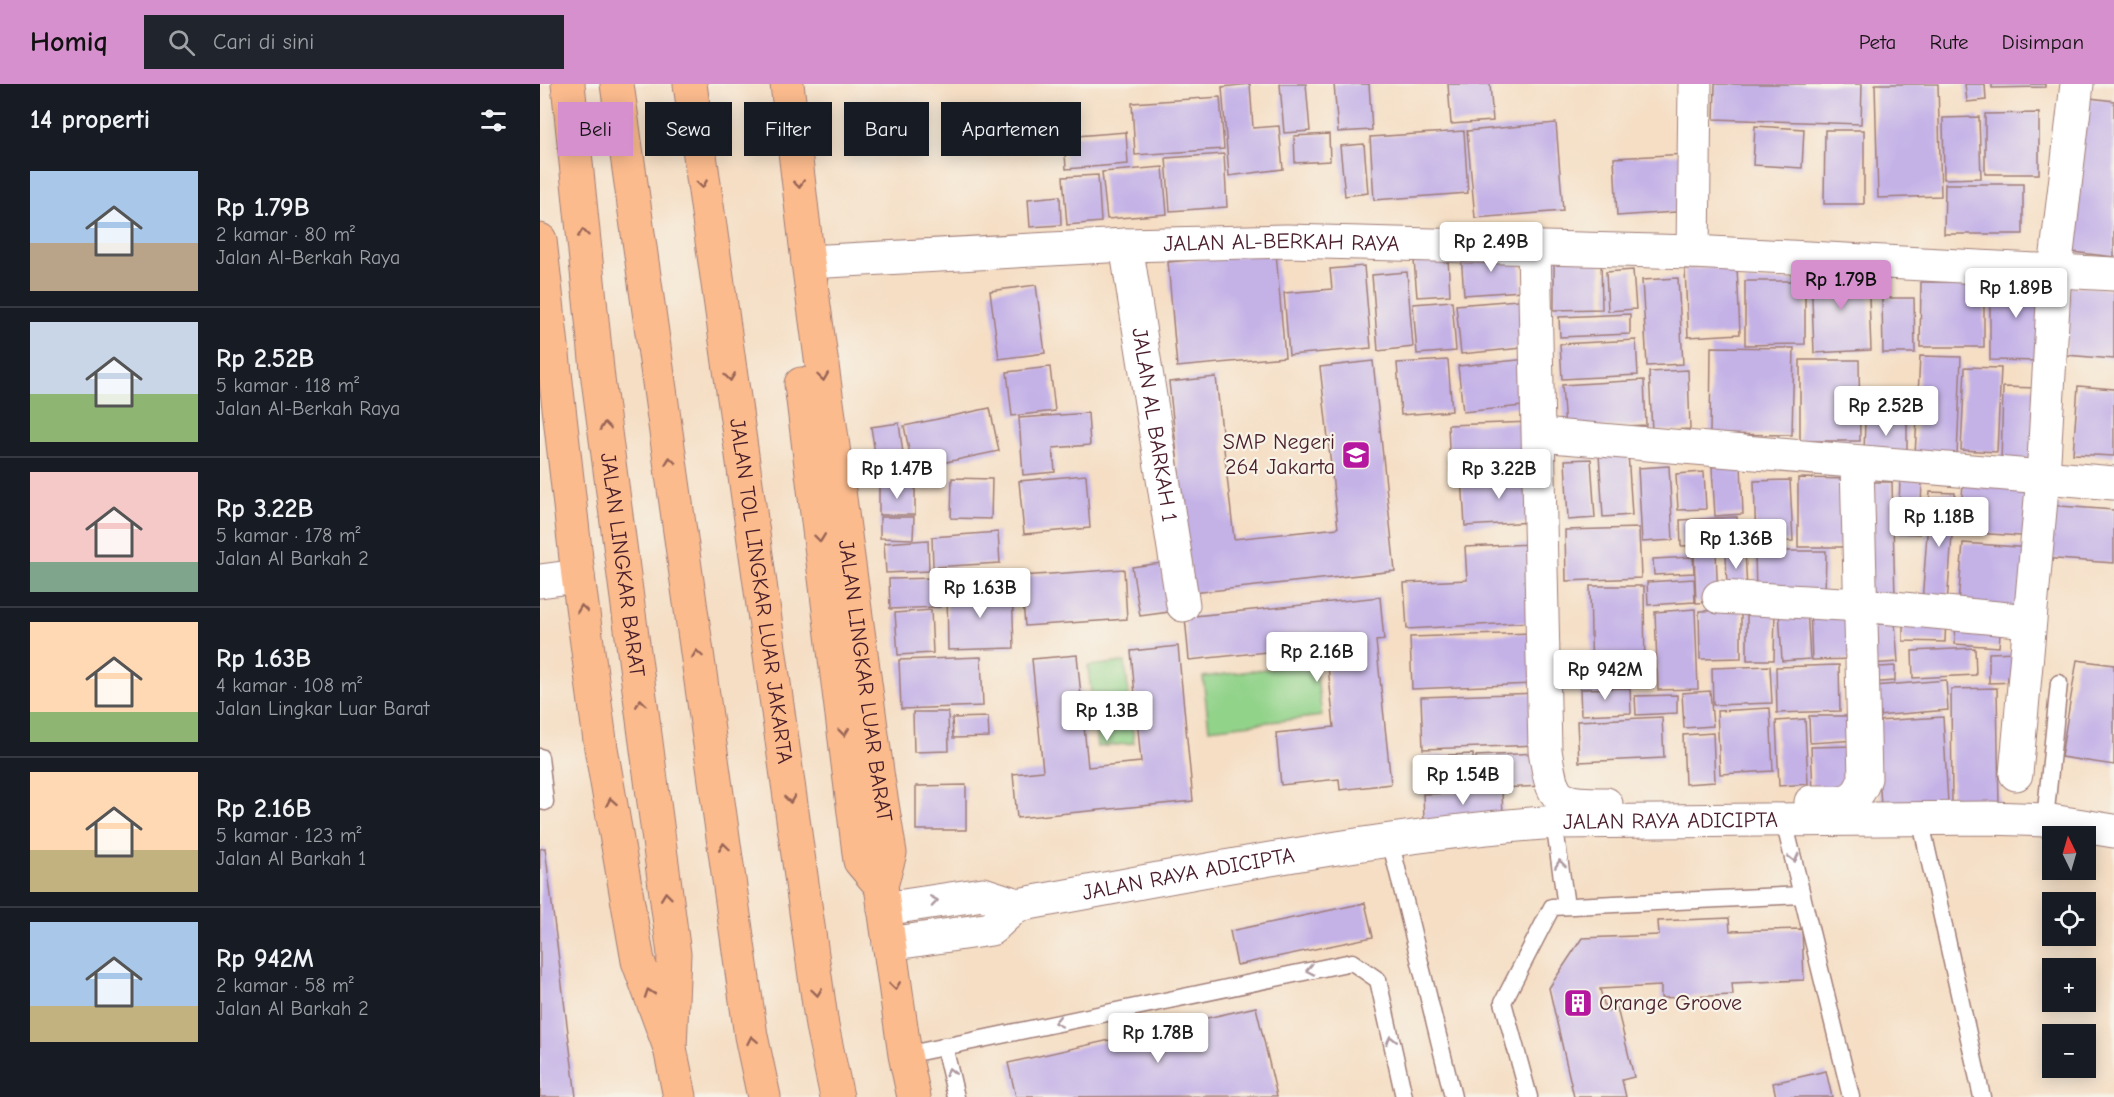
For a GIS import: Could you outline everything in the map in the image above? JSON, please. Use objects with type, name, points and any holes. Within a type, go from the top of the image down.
[{"type":"main road","name":"JALAN LINGKAR BARAT","points":[[568,84],[598,379],[674,954],[670,1048]]},
{"type":"main road","points":[[617,84],[751,1036],[764,1097]]},
{"type":"main road","name":"JALAN TOL LINGKAR LUAR JAKARTA","points":[[690,84],[822,1026],[837,1097]]},
{"type":"main road","points":[[765,84],[860,861],[883,898]]},
{"type":"main road","name":"JALAN LINGKAR LUAR BARAT","points":[[787,84],[808,262],[890,854],[883,898],[905,1055],[914,1097]]},
{"type":"main road","points":[[540,240],[546,338],[602,748],[638,962],[670,1048],[680,1097]]},
{"type":"street","points":[[1693,252],[1695,84]]},
{"type":"street","points":[[2016,774],[2043,477],[2055,270],[2077,84]]},
{"type":"street","name":"JALAN AL-BERKAH RAYA","points":[[808,262],[1126,245],[1287,241],[1534,256],[1693,252],[2114,274]]},
{"type":"street","name":"JALAN AL BARKAH 1","points":[[1126,245],[1184,605]]},
{"type":"street","points":[[1534,256],[1540,435],[1545,750],[1550,781],[1559,797],[1573,804],[1681,804],[1848,801],[1860,794],[1865,778],[1857,464]]},
{"type":"street","points":[[1540,435],[1857,464],[2114,483]]},
{"type":"street","points":[[540,581],[578,576]]},
{"type":"street","points":[[1719,597],[1861,604],[2029,621]]},
{"type":"street","name":"JALAN RAYA ADICIPTA","points":[[883,898],[983,894],[1017,905],[1390,840],[1495,826],[1554,822],[1920,818],[2044,820],[2114,831]]},
{"type":"street","points":[[890,944],[991,929],[1017,905]]},
{"type":"lane","points":[[2044,820],[2059,683]]},
{"type":"lane","points":[[540,757],[545,802]]},
{"type":"lane","points":[[1920,818],[1982,1097]]},
{"type":"lane","points":[[1784,821],[1851,1097]]},
{"type":"lane","points":[[1554,822],[1566,906]]},
{"type":"lane","points":[[1390,840],[1453,1097]]},
{"type":"lane","points":[[1529,1097],[1503,1002],[1552,907],[1802,895]]},
{"type":"lane","points":[[905,1055],[1352,962],[1378,980],[1404,1097]]},
{"type":"lane","points":[[944,1046],[956,1097]]},
{"type":"green space","points":[[1125,662],[1134,743],[1097,747],[1088,666]]},
{"type":"green space","points":[[1315,663],[1322,716],[1209,729],[1203,677]]},
{"type":"building","points":[[1250,84],[1253,128],[1279,126],[1283,169],[1229,176],[1222,87]]},
{"type":"building","points":[[1280,84],[1306,84],[1310,131],[1284,133]]},
{"type":"building","points":[[1334,84],[1369,84],[1372,130],[1338,132]]},
{"type":"building","points":[[1448,84],[1490,84],[1493,121],[1451,124]]},
{"type":"building","points":[[1715,84],[1862,84],[1861,124],[1714,119]]},
{"type":"building","points":[[1875,84],[1938,84],[1941,196],[1878,198]]},
{"type":"building","points":[[1965,84],[1985,84],[1986,100],[1967,102]]},
{"type":"building","points":[[1992,84],[2045,84],[2045,87],[1992,88]]},
{"type":"building","points":[[1220,97],[1224,149],[1135,155],[1132,103]]},
{"type":"building","points":[[2082,97],[2114,101],[2114,257],[2064,251]]},
{"type":"building","points":[[2039,113],[2039,174],[1985,174],[1985,114]]},
{"type":"building","points":[[1979,117],[1981,178],[1944,179],[1943,118]]},
{"type":"building","points":[[1556,123],[1563,211],[1475,218],[1467,131]]},
{"type":"building","points":[[1755,126],[1804,129],[1802,168],[1753,165]]},
{"type":"building","points":[[1825,130],[1864,130],[1864,204],[1824,204]]},
{"type":"building","points":[[1464,131],[1468,193],[1374,200],[1370,137]]},
{"type":"building","points":[[1126,132],[1128,164],[1066,169],[1065,156],[1081,156],[1081,136]]},
{"type":"building","points":[[1329,134],[1330,161],[1295,163],[1294,136]]},
{"type":"building","points":[[1364,144],[1368,193],[1345,196],[1340,146]]},
{"type":"building","points":[[1224,154],[1227,207],[1170,211],[1166,158]]},
{"type":"building","points":[[1686,154],[1690,211],[1617,216],[1614,158]]},
{"type":"building","points":[[1163,167],[1167,214],[1107,219],[1102,172]]},
{"type":"building","points":[[1098,175],[1101,222],[1067,225],[1063,177]]},
{"type":"building","points":[[1945,184],[2023,184],[2023,234],[1944,234]]},
{"type":"building","points":[[1060,196],[1061,225],[1030,227],[1028,199]]},
{"type":"building","points":[[1519,251],[1522,291],[1464,295],[1461,255]]},
{"type":"building","points":[[1276,253],[1285,357],[1177,367],[1168,262]]},
{"type":"building","points":[[1601,256],[1602,309],[1554,310],[1554,257]]},
{"type":"building","points":[[1448,258],[1450,295],[1417,297],[1414,260]]},
{"type":"building","points":[[1364,266],[1371,348],[1289,355],[1284,293],[1332,289],[1330,269]]},
{"type":"building","points":[[1737,267],[1740,334],[1688,337],[1685,269]]},
{"type":"building","points":[[1633,270],[1636,309],[1608,311],[1606,272]]},
{"type":"building","points":[[1868,270],[1871,350],[1814,353],[1811,272]]},
{"type":"building","points":[[1407,272],[1413,347],[1378,351],[1372,275]]},
{"type":"building","points":[[1990,277],[2043,278],[2043,361],[1990,360]]},
{"type":"building","points":[[1678,278],[1683,364],[1647,366],[1642,280]]},
{"type":"building","points":[[1745,281],[1805,281],[1805,344],[1745,345]]},
{"type":"building","points":[[1921,282],[1984,282],[1984,347],[1920,347]]},
{"type":"building","points":[[1036,285],[1045,353],[999,359],[990,291]]},
{"type":"building","points":[[2070,286],[2114,289],[2114,359],[2066,355]]},
{"type":"building","points":[[1882,298],[1914,298],[1915,353],[1883,353]]},
{"type":"building","points":[[1530,299],[1534,347],[1461,354],[1456,305]]},
{"type":"building","points":[[1452,301],[1456,351],[1417,354],[1413,304]]},
{"type":"building","points":[[1630,314],[1630,334],[1560,337],[1559,317]]},
{"type":"building","points":[[1636,340],[1638,375],[1562,379],[1560,344]]},
{"type":"building","points":[[1711,347],[1794,348],[1792,435],[1710,434]]},
{"type":"building","points":[[1920,356],[1961,357],[1957,457],[1915,456]]},
{"type":"building","points":[[1528,359],[1533,405],[1463,412],[1458,366]]},
{"type":"building","points":[[1448,360],[1452,411],[1401,415],[1397,363]]},
{"type":"building","points":[[1800,360],[1859,360],[1860,441],[1800,441]]},
{"type":"building","name":"SMP Negeri 264 Jakarta","points":[[1373,361],[1395,571],[1192,593],[1169,382],[1216,377],[1234,539],[1338,528],[1320,367]]},
{"type":"building","points":[[1050,367],[1055,411],[1012,416],[1007,372]]},
{"type":"building","points":[[1965,367],[2001,368],[1997,452],[1961,450]]},
{"type":"building","points":[[1688,370],[1690,429],[1652,431],[1649,372]]},
{"type":"building","points":[[1644,380],[1646,425],[1565,429],[1562,385]]},
{"type":"building","points":[[2078,386],[2114,389],[2114,456],[2073,454]]},
{"type":"building","points":[[2003,387],[2039,388],[2038,464],[2001,464]]},
{"type":"building","points":[[990,408],[999,451],[913,469],[904,426]]},
{"type":"building","points":[[1088,413],[1090,445],[1053,448],[1055,472],[1023,475],[1019,418]]},
{"type":"building","points":[[1865,420],[1907,420],[1907,454],[1864,453]]},
{"type":"building","points":[[1532,422],[1534,468],[1450,472],[1448,425]]},
{"type":"building","points":[[899,423],[906,476],[879,480],[871,427]]},
{"type":"building","points":[[1628,452],[1632,515],[1603,517],[1599,454]]},
{"type":"building","points":[[1591,459],[1595,518],[1568,520],[1565,460]]},
{"type":"building","points":[[1741,465],[1743,514],[1715,516],[1712,467]]},
{"type":"building","points":[[1669,466],[1673,540],[1642,542],[1638,468]]},
{"type":"building","points":[[1704,472],[1706,509],[1678,510],[1676,474]]},
{"type":"building","points":[[1532,473],[1535,522],[1465,526],[1462,477]]},
{"type":"building","points":[[1086,475],[1090,528],[1024,534],[1019,481]]},
{"type":"building","points":[[952,478],[992,479],[991,519],[951,518]]},
{"type":"building","points":[[1798,478],[1853,479],[1852,547],[1798,547]]},
{"type":"building","points":[[1900,479],[1922,480],[1920,534],[1898,533]]},
{"type":"building","points":[[1790,480],[1793,541],[1756,542],[1754,481]]},
{"type":"building","points":[[1860,482],[1892,482],[1895,598],[1864,599]]},
{"type":"building","points":[[1963,482],[2038,486],[2035,537],[1960,532]]},
{"type":"building","points":[[879,486],[915,486],[915,515],[879,515]]},
{"type":"building","points":[[1930,492],[1955,493],[1947,605],[1922,603]]},
{"type":"building","points":[[2046,505],[2114,510],[2114,563],[2042,558]]},
{"type":"building","points":[[880,517],[914,517],[913,539],[880,538]]},
{"type":"building","points":[[1737,517],[1738,544],[1681,546],[1680,520]]},
{"type":"building","points":[[1639,528],[1641,578],[1566,581],[1565,530]]},
{"type":"building","points":[[998,532],[1000,563],[933,567],[932,537]]},
{"type":"building","points":[[928,540],[929,571],[886,573],[884,543]]},
{"type":"building","points":[[1963,543],[2031,548],[2026,609],[1958,603]]},
{"type":"building","points":[[1532,544],[1535,622],[1407,629],[1404,583],[1467,580],[1465,547]]},
{"type":"building","points":[[1726,548],[1745,548],[1747,592],[1727,593]]},
{"type":"building","points":[[1716,551],[1718,602],[1696,603],[1694,552]]},
{"type":"building","points":[[1755,551],[1826,551],[1825,595],[1756,595]]},
{"type":"building","points":[[1693,557],[1694,573],[1654,575],[1653,559]]},
{"type":"building","points":[[1161,563],[1169,612],[1140,616],[1132,567]]},
{"type":"building","points":[[1124,569],[1127,619],[1025,626],[1021,576]]},
{"type":"building","points":[[939,578],[940,607],[890,609],[889,579]]},
{"type":"building","points":[[1694,579],[1695,602],[1648,605],[1647,582]]},
{"type":"building","points":[[1590,586],[1644,586],[1645,682],[1592,683]]},
{"type":"building","points":[[1012,588],[1014,648],[948,650],[947,589]]},
{"type":"building","points":[[1380,597],[1384,640],[1376,641],[1391,784],[1340,790],[1339,779],[1281,785],[1276,733],[1334,727],[1326,646],[1189,660],[1185,617]]},
{"type":"building","points":[[1747,605],[1775,606],[1774,660],[1747,660]]},
{"type":"building","points":[[1854,607],[1856,659],[1812,660],[1810,608]]},
{"type":"building","points":[[1807,608],[1810,659],[1782,661],[1779,610]]},
{"type":"building","points":[[1695,609],[1698,689],[1658,690],[1655,612]]},
{"type":"building","points":[[931,610],[933,653],[898,655],[895,613]]},
{"type":"building","points":[[1741,610],[1741,658],[1700,659],[1699,611]]},
{"type":"building","points":[[1903,615],[1946,616],[1945,642],[1903,641]]},
{"type":"building","points":[[1956,618],[2001,621],[1999,647],[1955,644]]},
{"type":"building","points":[[1895,623],[1898,662],[1870,664],[1868,625]]},
{"type":"building","points":[[1533,633],[1535,684],[1412,689],[1410,637]]},
{"type":"building","points":[[1178,646],[1193,801],[1017,818],[1013,774],[1043,771],[1032,659],[1077,655],[1088,767],[1141,762],[1131,651]]},
{"type":"building","points":[[1975,648],[1976,675],[1913,678],[1912,651]]},
{"type":"building","points":[[2018,652],[2018,682],[1989,683],[1989,653]]},
{"type":"building","points":[[981,657],[983,706],[901,709],[899,660]]},
{"type":"building","points":[[2077,660],[2114,665],[2114,765],[2061,757]]},
{"type":"building","points":[[1839,665],[1840,711],[1777,713],[1776,667]]},
{"type":"building","points":[[1770,666],[1772,703],[1713,705],[1712,668]]},
{"type":"building","points":[[1895,666],[1895,681],[1866,683],[1865,668]]},
{"type":"building","points":[[1946,680],[1948,710],[1877,716],[1874,686]]},
{"type":"building","points":[[1630,688],[1631,713],[1581,715],[1580,689]]},
{"type":"building","points":[[1997,688],[1999,808],[1952,808],[1951,689]]},
{"type":"building","points":[[1710,691],[1713,726],[1684,728],[1682,693]]},
{"type":"building","points":[[1538,693],[1540,745],[1423,749],[1421,697]]},
{"type":"building","points":[[1677,695],[1677,713],[1636,715],[1635,696]]},
{"type":"building","points":[[1770,708],[1773,771],[1720,774],[1717,711]]},
{"type":"building","points":[[913,712],[948,712],[949,751],[914,752]]},
{"type":"building","points":[[1809,716],[1857,716],[1858,740],[1810,743]]},
{"type":"building","points":[[988,717],[989,737],[953,738],[952,718]]},
{"type":"building","points":[[1662,717],[1664,758],[1579,762],[1577,721]]},
{"type":"building","points":[[1943,717],[1948,803],[1881,807],[1876,721]]},
{"type":"building","points":[[1805,719],[1808,784],[1779,786],[1776,721]]},
{"type":"building","points":[[1713,733],[1715,782],[1685,784],[1683,735]]},
{"type":"building","points":[[1857,746],[1858,788],[1813,791],[1811,747]]},
{"type":"building","points":[[1540,753],[1542,786],[1477,789],[1476,756]]},
{"type":"building","points":[[1473,754],[1474,788],[1423,790],[1422,756]]},
{"type":"building","points":[[966,785],[966,830],[916,830],[916,786]]},
{"type":"building","points":[[1502,791],[1503,817],[1424,820],[1423,794]]},
{"type":"building","points":[[545,848],[576,1097],[540,1097],[540,849]]},
{"type":"building","points":[[1365,903],[1373,937],[1237,965],[1230,931]]},
{"type":"building","name":"Orange Groove","points":[[1729,918],[1730,931],[1802,929],[1804,980],[1732,983],[1733,995],[1661,998],[1661,986],[1600,989],[1606,1011],[1617,1008],[1634,1077],[1622,1080],[1626,1097],[1574,1097],[1549,988],[1582,938],[1659,935],[1658,921]]},
{"type":"building","points":[[1256,1007],[1277,1096],[1016,1097],[1008,1063]]},
{"type":"building","points":[[1826,1071],[1832,1097],[1776,1097],[1773,1083]]},
{"type":"place","name":"SMP Negeri 264 Jakarta","points":[[1356,455]]},
{"type":"place","name":"Orange Groove","points":[[1578,1003]]}]
